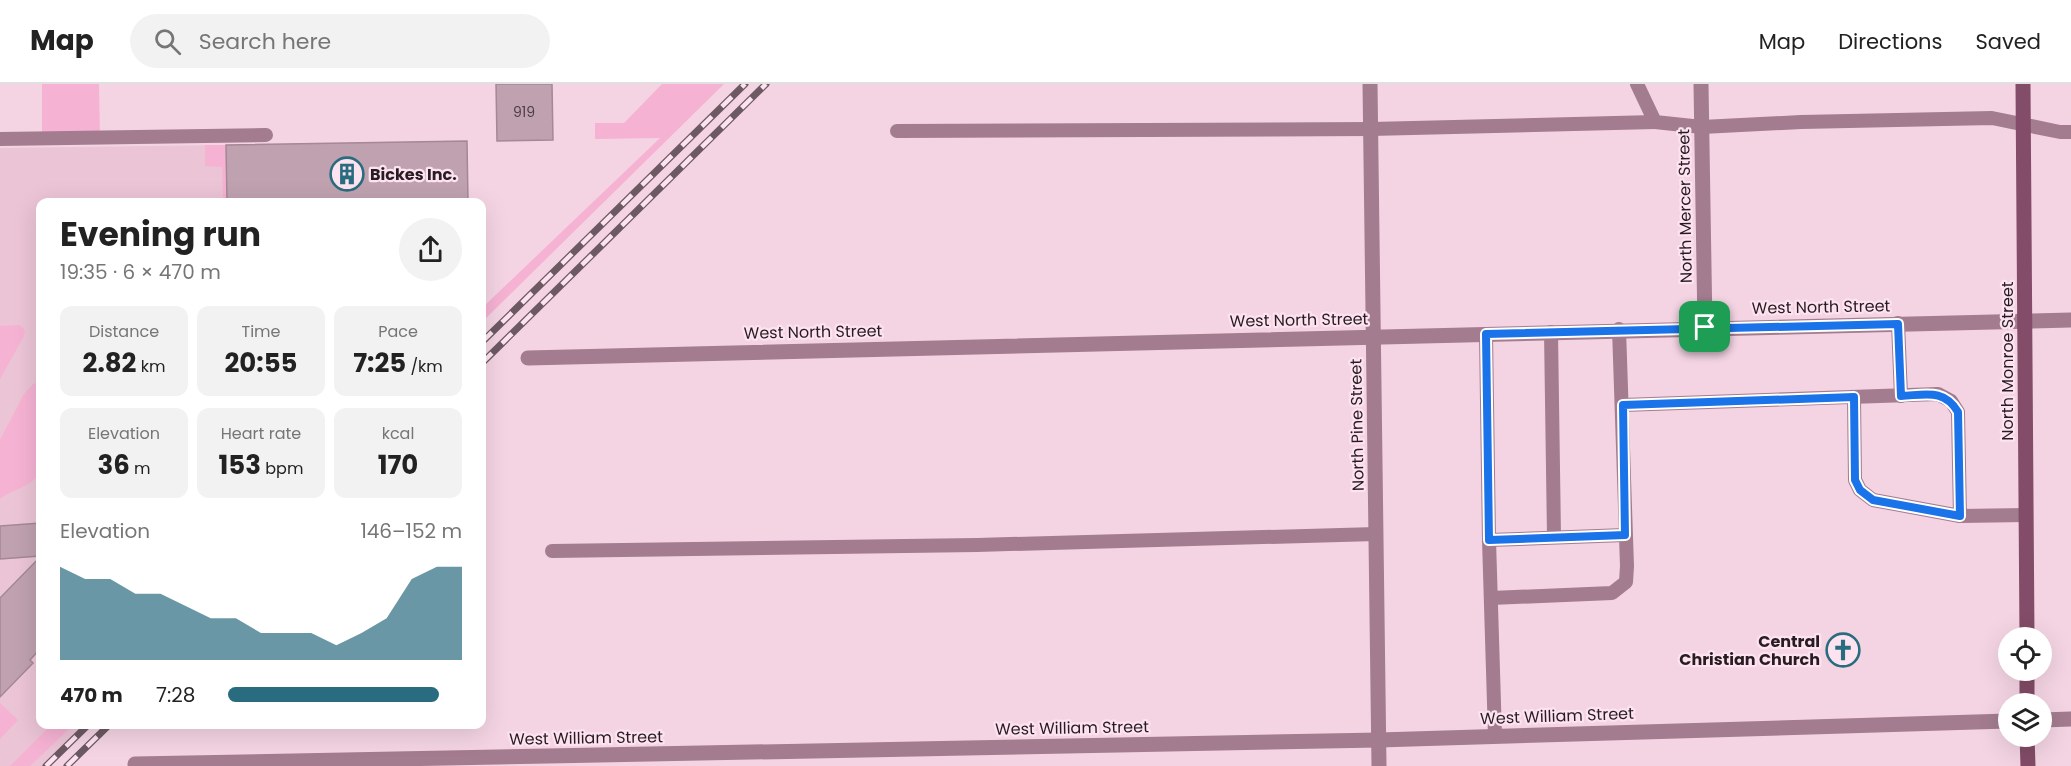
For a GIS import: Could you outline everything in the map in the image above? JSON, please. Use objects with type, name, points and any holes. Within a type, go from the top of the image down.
[{"type":"street","name":"North Pine Street","points":[[1370,84],[1379,766]]},
{"type":"street","name":"North Mercer Street","points":[[1701,84],[1705,327]]},
{"type":"street","name":"North Monroe Street","points":[[2023,84],[2026,627]]},
{"type":"street","name":"West North Street","points":[[528,357],[1619,329],[2071,320]]},
{"type":"street","points":[[2052,720],[2071,719]]},
{"type":"street","name":"West William Street","points":[[135,764],[328,764],[1379,740],[1998,721]]},
{"type":"street","points":[[2028,747],[2028,766]]},
{"type":"lane","points":[[1637,84],[1655,122]]},
{"type":"lane","points":[[897,131],[1371,129],[1655,122],[1702,127],[1918,118],[1992,118],[2060,132],[2071,132]]},
{"type":"lane","points":[[0,140],[266,135]]},
{"type":"lane","points":[[1898,324],[1901,396]]},
{"type":"lane","points":[[1491,598],[1612,593],[1626,582],[1623,405],[1619,329]]},
{"type":"lane","points":[[1551,332],[1554,537]]},
{"type":"lane","points":[[1486,334],[1495,736]]},
{"type":"lane","points":[[1623,405],[1938,394],[1951,401],[1958,412],[1960,516]]},
{"type":"lane","points":[[1854,397],[1855,480],[1860,490],[1873,500],[1960,516],[2026,515]]},
{"type":"lane","points":[[552,551],[977,545],[1376,534]]},
{"type":"lane","points":[[1489,540],[1625,535]]},
{"type":"shaded area","points":[[42,84],[99,84],[100,138],[42,139]]},
{"type":"shaded area","points":[[662,84],[724,84],[486,318],[486,304],[660,138],[595,139],[595,123],[624,123]]},
{"type":"shaded area","points":[[205,145],[226,145],[227,198],[223,198],[222,167],[205,166]]},
{"type":"shaded area","points":[[226,145],[227,198],[36,198],[36,729],[85,729],[46,766],[0,766],[0,148]]},
{"type":"shaded area","points":[[19,325],[25,330],[24,336],[0,379],[0,326]]},
{"type":"shaded area","points":[[36,383],[36,477],[27,485],[0,499],[0,440],[24,394]]},
{"type":"shaded area","points":[[0,703],[18,720],[0,739]]},
{"type":"shaded area","points":[[47,729],[69,729],[30,766],[10,766]]},
{"type":"building","name":"Bickes Inc.","points":[[496,84],[552,84],[553,140],[497,141]]},
{"type":"building","name":"Bickes Inc.","points":[[467,141],[468,198],[227,198],[226,145]]},
{"type":"building","points":[[36,523],[36,556],[0,559],[0,526]]},
{"type":"building","points":[[36,561],[36,653],[30,660],[33,663],[0,697],[0,598]]},
{"type":"railway","points":[[486,338],[745,84]]},
{"type":"railway","points":[[486,359],[766,84]]},
{"type":"railway","points":[[46,766],[84,729]]},
{"type":"railway","points":[[67,766],[105,729]]},
{"type":"place","name":"Bickes Inc.","points":[[347,174]]},
{"type":"place","name":"Central Christian Church","points":[[1843,650]]},
{"type":"route","points":[[1898,324],[1901,396],[1938,394],[1951,401],[1958,412],[1960,516],[1873,500],[1860,490],[1855,480],[1854,397],[1623,405],[1625,535],[1489,540],[1486,334],[1705,327],[1898,324]]}]
